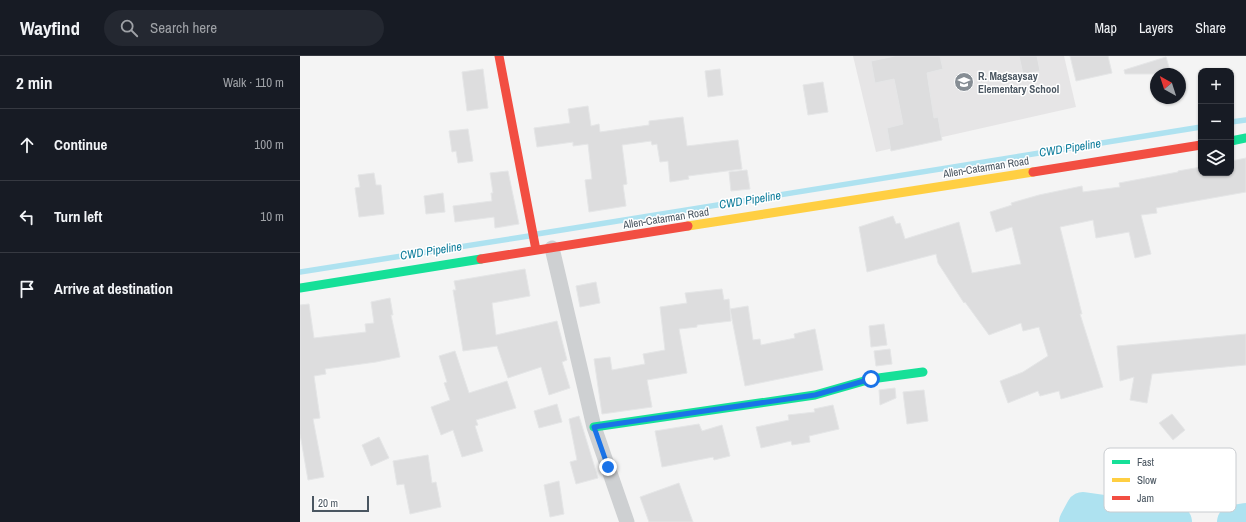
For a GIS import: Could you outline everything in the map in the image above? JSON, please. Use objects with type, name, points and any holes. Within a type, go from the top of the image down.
[{"type":"main road","points":[[499,56],[536,250]]},
{"type":"main road","points":[[1234,140],[1246,138]]},
{"type":"main road","name":"Allen-Catarman Road","points":[[300,288],[1198,145]]},
{"type":"main road","points":[[594,427],[815,395],[871,379],[923,372]]},
{"type":"street","points":[[552,248],[594,427],[627,522]]},
{"type":"shaded area","name":"R. Magsaysay Elementary School","points":[[853,56],[1064,56],[1076,107],[876,152]]},
{"type":"building","points":[[895,56],[940,56],[943,69],[927,73],[934,118],[938,117],[942,140],[891,151],[887,128],[903,124],[894,79],[875,83],[871,61]]},
{"type":"building","points":[[1019,56],[1037,56],[1040,71],[1023,74]]},
{"type":"building","points":[[1070,56],[1108,56],[1112,73],[1076,81]]},
{"type":"building","points":[[1166,57],[1169,68],[1150,68],[1150,74],[1125,74],[1124,70]]},
{"type":"building","points":[[483,69],[488,108],[467,111],[462,72]]},
{"type":"building","points":[[720,69],[723,95],[708,97],[705,71]]},
{"type":"building","points":[[823,82],[828,112],[808,115],[803,85]]},
{"type":"building","points":[[588,106],[591,126],[599,124],[600,132],[649,125],[649,121],[683,117],[687,146],[738,140],[742,169],[688,176],[689,179],[670,182],[668,161],[660,162],[657,144],[652,145],[651,141],[622,145],[627,184],[623,185],[626,206],[589,212],[585,180],[592,179],[588,144],[573,146],[573,142],[537,147],[534,128],[570,123],[568,109]]},
{"type":"building","points":[[468,129],[473,161],[458,163],[456,151],[452,152],[449,131]]},
{"type":"building","points":[[1246,158],[1246,192],[1156,208],[1157,213],[1141,215],[1151,254],[1135,258],[1129,232],[1096,238],[1093,220],[1060,227],[1082,314],[1080,314],[1103,387],[1061,399],[1059,391],[1040,396],[1038,391],[1008,403],[1000,381],[1023,372],[1048,356],[1039,327],[1023,331],[1021,323],[989,335],[965,302],[964,303],[938,263],[936,254],[867,272],[859,227],[893,216],[896,224],[900,223],[905,239],[959,222],[972,273],[1021,264],[1012,227],[996,232],[990,212],[1012,205],[1011,203],[1039,195],[1082,186],[1083,192],[1120,187],[1119,183],[1198,168],[1198,176],[1234,176],[1234,160]]},
{"type":"building","points":[[747,170],[750,189],[731,191],[729,172]]},
{"type":"building","points":[[508,171],[519,224],[495,228],[494,217],[455,222],[453,206],[492,201],[491,193],[493,193],[490,173]]},
{"type":"building","points":[[374,173],[376,185],[381,185],[384,214],[359,217],[355,188],[360,187],[358,175]]},
{"type":"building","points":[[443,193],[445,212],[426,214],[424,196]]},
{"type":"building","points":[[525,269],[530,296],[492,303],[496,335],[557,321],[567,360],[562,362],[570,388],[549,395],[541,367],[508,378],[497,346],[463,351],[453,290],[456,290],[454,281]]},
{"type":"building","points":[[596,282],[600,303],[580,307],[576,286]]},
{"type":"building","points":[[722,289],[724,300],[729,299],[731,321],[697,325],[697,327],[679,329],[687,373],[647,380],[652,407],[602,414],[594,359],[610,357],[612,370],[645,364],[643,354],[665,350],[660,307],[687,303],[685,293]]},
{"type":"building","points":[[390,298],[393,315],[391,315],[400,357],[325,369],[326,374],[314,376],[320,418],[313,419],[324,477],[308,480],[300,434],[300,305],[309,304],[314,338],[366,332],[365,324],[374,323],[371,302]]},
{"type":"building","points":[[748,306],[753,340],[760,339],[761,345],[795,338],[794,334],[815,329],[823,370],[745,386],[730,309]]},
{"type":"building","points":[[884,324],[887,345],[871,347],[869,326]]},
{"type":"building","points":[[1246,334],[1246,365],[1152,374],[1147,403],[1130,400],[1134,377],[1120,381],[1117,346]]},
{"type":"building","points":[[890,349],[892,364],[876,366],[874,351]]},
{"type":"building","points":[[455,351],[469,393],[507,381],[516,408],[476,420],[478,425],[475,426],[483,451],[462,457],[453,430],[441,435],[431,407],[450,400],[444,383],[447,382],[439,356]]},
{"type":"building","points":[[895,388],[896,398],[880,405],[879,390]]},
{"type":"building","points":[[924,390],[928,421],[907,424],[903,392]]},
{"type":"building","points":[[557,404],[562,422],[539,428],[534,411]]},
{"type":"building","points":[[833,405],[839,429],[809,436],[810,442],[792,445],[791,441],[761,448],[756,427],[789,420],[788,415],[815,412],[814,409]]},
{"type":"building","points":[[1172,414],[1185,430],[1173,440],[1159,423]]},
{"type":"building","points":[[579,416],[598,478],[576,484],[570,462],[577,460],[569,419]]},
{"type":"building","points":[[699,424],[702,431],[722,425],[730,456],[714,460],[713,457],[662,467],[655,431]]},
{"type":"building","points":[[379,437],[389,458],[371,466],[362,445]]},
{"type":"building","points":[[428,455],[432,483],[436,482],[441,507],[410,514],[404,484],[397,485],[393,461]]},
{"type":"building","points":[[559,481],[564,514],[550,517],[544,485]]},
{"type":"building","points":[[679,483],[693,522],[649,522],[640,497]]},
{"type":"waterway","name":"CWD Pipeline","points":[[1234,122],[1246,120]]},
{"type":"waterway","name":"CWD Pipeline","points":[[537,234],[1198,127]]},
{"type":"waterway","name":"CWD Pipeline","points":[[300,272],[529,236]]},
{"type":"waterway","points":[[1076,522],[1083,509],[1104,512]]},
{"type":"waterway","points":[[1104,512],[1175,522]]},
{"type":"waterway","points":[[1234,522],[1246,520]]},
{"type":"traffic: fast","points":[[1234,140],[1246,138]]},
{"type":"traffic: fast","points":[[300,288],[481,259]]},
{"type":"traffic: fast","points":[[594,427],[815,395],[871,379],[923,372]]},
{"type":"traffic: slow","points":[[688,226],[1033,172]]},
{"type":"traffic: jam","points":[[499,56],[536,250]]},
{"type":"traffic: jam","points":[[1033,172],[1198,145]]},
{"type":"traffic: jam","points":[[481,259],[688,226]]},
{"type":"place","name":"R. Magsaysay Elementary School","points":[[964,82]]},
{"type":"route","points":[[608,467],[594,427],[815,395],[871,379]]}]
